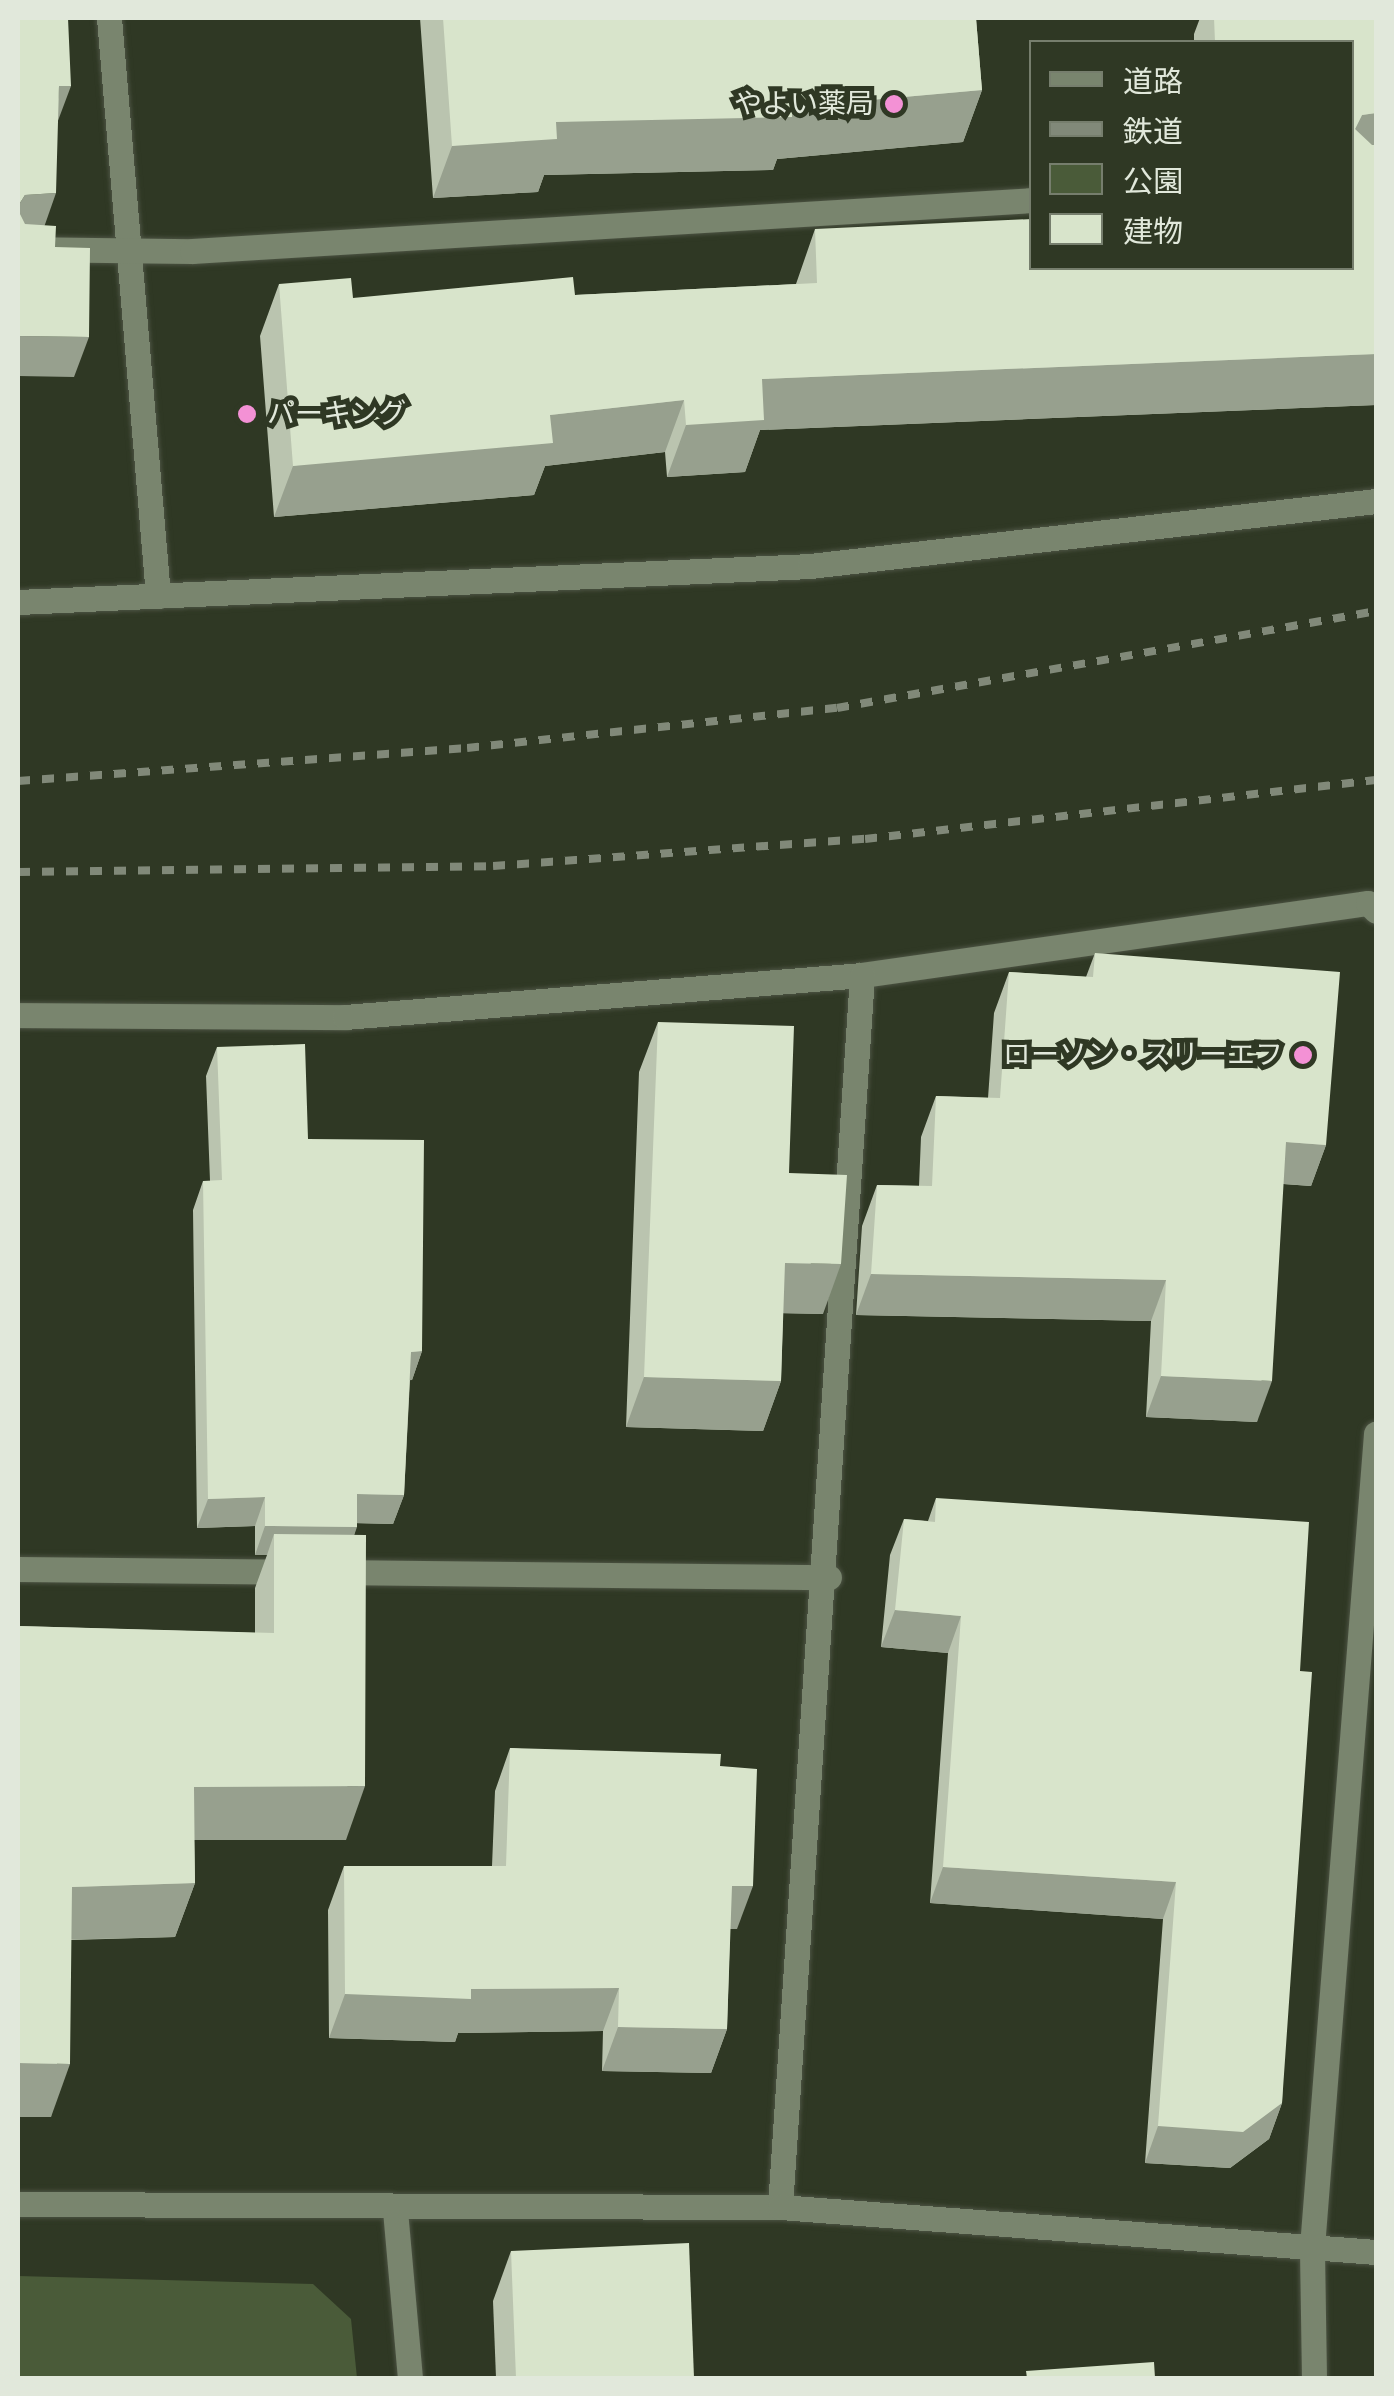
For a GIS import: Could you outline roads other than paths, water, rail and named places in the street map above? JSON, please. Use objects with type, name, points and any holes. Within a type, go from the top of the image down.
[{"type":"street","points":[[109,18],[158,596]]},
{"type":"street","points":[[18,249],[129,253],[1029,200]]},
{"type":"street","points":[[18,602],[810,566],[1376,501]]},
{"type":"street","points":[[18,1014],[345,1017],[862,975],[1368,903],[1376,911]]},
{"type":"street","points":[[780,2207],[828,1578],[862,975]]},
{"type":"street","points":[[1314,2378],[1312,2247],[1376,1434]]},
{"type":"street","points":[[18,1568],[828,1578]]},
{"type":"street","points":[[18,2204],[395,2210],[780,2207],[1376,2252]]},
{"type":"street","points":[[395,2210],[410,2378]]},
{"type":"railway","points":[[18,781],[467,748],[837,708],[1376,611]]},
{"type":"railway","points":[[18,872],[493,866],[865,839],[1376,780]]},
{"type":"place","name":"やよい薬局","points":[[894,104]]},
{"type":"place","name":"パーキング","points":[[247,414]]},
{"type":"place","name":"ローソン・スリーエフ","points":[[1303,1055]]}]
